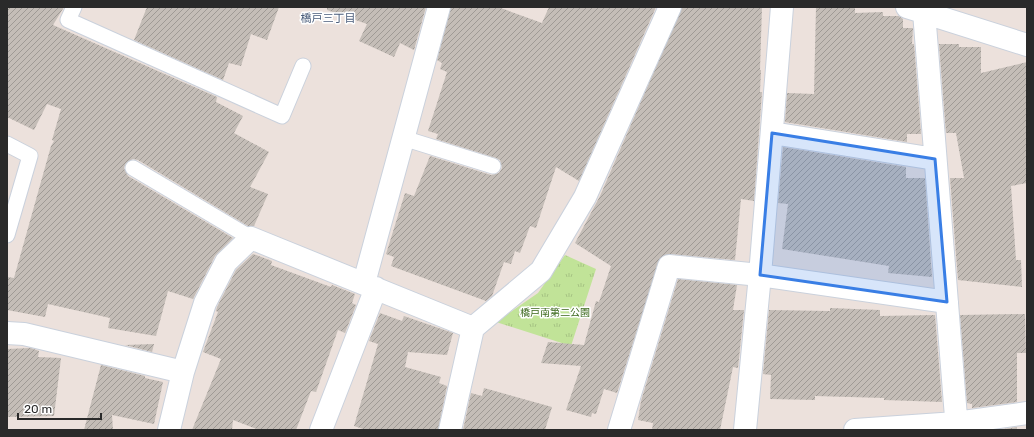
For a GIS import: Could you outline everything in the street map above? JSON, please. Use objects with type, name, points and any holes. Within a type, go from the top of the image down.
[{"type":"street","points":[[321,430],[370,285],[403,138],[439,7]]},
{"type":"street","points":[[450,430],[473,328],[540,271],[545,265],[585,197],[670,7]]},
{"type":"street","points":[[745,430],[760,275],[782,7]]},
{"type":"street","points":[[957,426],[935,159],[915,10],[953,14],[1027,45]]},
{"type":"street","points":[[772,133],[935,159]]},
{"type":"street","points":[[169,430],[182,372],[205,303],[226,262],[251,238],[473,328]]},
{"type":"street","points":[[619,430],[669,266],[760,275],[947,302]]},
{"type":"street","points":[[7,333],[24,334],[182,372]]},
{"type":"street","points":[[855,430],[957,426],[1027,414]]},
{"type":"lane","points":[[74,7],[68,20],[282,116],[303,66]]},
{"type":"lane","points":[[403,138],[493,166]]},
{"type":"lane","points":[[7,144],[30,156],[7,234]]},
{"type":"lane","points":[[133,168],[251,238]]},
{"type":"highlighted area","points":[[772,133],[935,159],[947,302],[760,275]]},
{"type":"green space","name":"橋戸南第二公園","points":[[565,255],[596,269],[571,346],[496,322],[538,293]]},
{"type":"building","points":[[7,7],[64,7],[53,25],[217,97],[216,102],[243,116],[234,133],[269,152],[250,187],[268,194],[254,226],[248,226],[138,160],[133,159],[126,163],[124,168],[128,176],[233,238],[215,256],[193,299],[168,291],[156,336],[108,328],[110,318],[48,304],[45,317],[7,310],[7,277],[14,278],[51,146],[54,141],[52,140],[61,109],[47,104],[34,130],[7,117]]},
{"type":"building","points":[[147,7],[279,7],[267,40],[251,34],[241,66],[229,63],[223,80],[134,40]]},
{"type":"building","points":[[327,7],[426,7],[414,50],[400,43],[394,57],[359,41],[367,24],[327,10]]},
{"type":"building","points":[[451,7],[498,7],[542,23],[549,7],[656,7],[579,181],[556,167],[536,228],[530,226],[520,253],[515,251],[511,264],[504,262],[492,296],[486,301],[391,266],[394,257],[386,254],[405,193],[414,196],[430,156],[491,175],[499,173],[502,168],[500,160],[496,158],[436,139],[438,134],[428,131],[447,72],[440,69],[442,63],[437,60]]},
{"type":"building","points":[[682,7],[762,7],[760,92],[762,92],[754,201],[741,199],[735,260],[670,254],[660,258],[617,393],[604,389],[596,414],[592,413],[591,417],[566,410],[581,366],[541,363],[548,342],[584,345],[596,301],[599,302],[611,266],[575,243],[600,196]]},
{"type":"building","points":[[816,7],[855,7],[855,13],[883,12],[883,16],[899,16],[903,19],[903,28],[913,28],[912,44],[914,44],[921,134],[907,134],[907,142],[785,122],[787,93],[814,94]]},
{"type":"building","points":[[939,44],[959,44],[959,47],[981,47],[981,73],[1027,62],[1027,183],[1011,186],[1016,260],[1021,260],[1022,287],[958,280],[950,178],[964,178],[956,133],[946,133]]},
{"type":"building","points":[[783,147],[906,167],[906,178],[925,178],[932,277],[888,273],[889,266],[782,249],[788,204],[778,203]]},
{"type":"building","points":[[253,254],[272,261],[271,265],[331,287],[332,285],[355,294],[352,303],[356,305],[345,333],[338,330],[316,392],[311,391],[296,430],[259,430],[233,420],[232,430],[192,430],[221,359],[203,352],[218,312],[216,311],[217,307],[236,270]]},
{"type":"building","points":[[678,279],[737,285],[733,310],[744,310],[738,368],[733,367],[720,430],[652,430],[653,423],[638,420],[641,401]]},
{"type":"building","points":[[830,308],[880,310],[880,316],[935,315],[942,402],[884,400],[884,398],[815,396],[815,400],[770,399],[771,375],[763,374],[769,310],[830,311]]},
{"type":"building","points":[[380,313],[402,321],[404,316],[453,333],[447,355],[408,352],[405,367],[441,377],[439,383],[447,386],[438,430],[366,430],[354,426],[378,344],[369,341]]},
{"type":"building","points":[[1025,314],[1026,353],[1017,353],[1017,402],[972,408],[972,404],[967,403],[960,315]]},
{"type":"building","points":[[154,344],[152,352],[125,345]]},
{"type":"building","points":[[31,348],[39,351],[38,357],[61,358],[54,416],[7,417],[7,349]]},
{"type":"building","points":[[101,365],[163,382],[154,424],[112,415],[113,430],[84,430]]},
{"type":"building","points":[[484,388],[552,407],[545,430],[463,430],[471,393],[482,396]]},
{"type":"building","points":[[1017,427],[1017,430],[996,430]]},
{"type":"district","name":"橋戸三丁目","points":[[328,18]]}]
